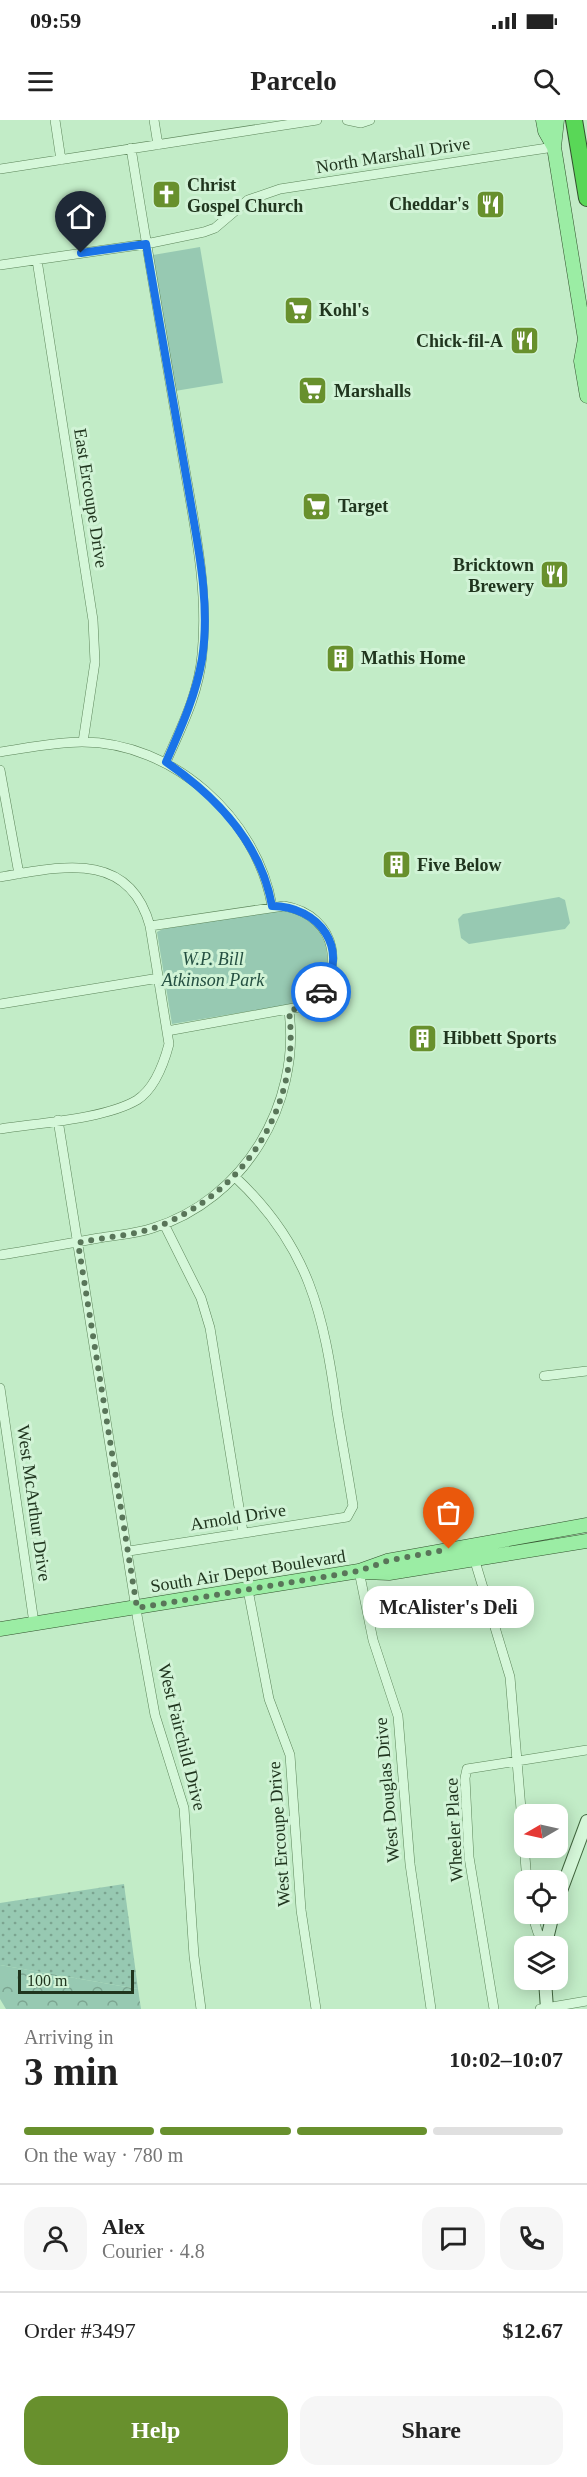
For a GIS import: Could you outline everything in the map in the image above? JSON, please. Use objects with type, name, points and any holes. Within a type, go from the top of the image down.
[{"type":"highway","points":[[574,120],[587,198]]},
{"type":"main road","points":[[543,120],[545,131],[555,147]]},
{"type":"main road","points":[[557,120],[555,147],[586,341],[581,361],[587,396]]},
{"type":"main road","name":"South Air Depot Boulevard","points":[[0,1629],[359,1571],[387,1561],[586,1533]]},
{"type":"main road","name":"South Air Depot Boulevard","points":[[359,1571],[389,1573],[497,1555],[586,1533]]},
{"type":"street","points":[[55,120],[61,160]]},
{"type":"street","points":[[154,120],[158,145]]},
{"type":"street","points":[[254,120],[255,130]]},
{"type":"street","points":[[0,169],[317,120]]},
{"type":"street","points":[[346,120],[361,123],[370,120]]},
{"type":"street","name":"North Marshall Drive","points":[[0,265],[146,244],[215,228],[248,200],[280,189],[555,147]]},
{"type":"street","points":[[130,148],[194,526],[205,623],[202,658],[195,689],[166,762]]},
{"type":"street","name":"East Ercoupe Drive","points":[[37,260],[93,621],[95,662],[83,742]]},
{"type":"street","points":[[0,752],[83,742],[140,751],[166,762],[213,799],[237,826],[257,858],[266,879],[272,906]]},
{"type":"street","points":[[0,770],[19,874]]},
{"type":"street","points":[[0,877],[66,866],[100,870],[116,877],[133,891],[145,909],[150,926],[168,1044],[164,1061],[153,1081],[139,1099],[104,1112],[0,1129]]},
{"type":"street","points":[[150,926],[272,906],[294,908],[312,917],[327,935],[332,950],[332,967],[324,988],[305,1006],[289,1011],[167,1031]]},
{"type":"street","points":[[0,1004],[159,978]]},
{"type":"street","points":[[0,1255],[78,1243],[164,1224],[209,1199],[235,1177],[256,1150],[282,1097],[291,1054],[289,1011]]},
{"type":"street","name":"West Fairchild Drive","points":[[58,1120],[155,1715],[177,1779],[187,1828],[194,1956],[201,2009]]},
{"type":"street","name":"Arnold Drive","points":[[129,1551],[347,1517],[352,1512],[333,1370],[313,1287],[299,1258],[273,1218],[235,1177]]},
{"type":"street","points":[[164,1224],[201,1298],[210,1328],[243,1532]]},
{"type":"street","points":[[544,1376],[587,1371]]},
{"type":"street","name":"West McArthur Drive","points":[[0,1388],[2,1416],[34,1623]]},
{"type":"street","points":[[474,1558],[510,1677],[526,1870]]},
{"type":"street","name":"West Douglas Drive","points":[[359,1571],[373,1640],[398,1716],[410,1864],[431,2009]]},
{"type":"street","name":"West Ercoupe Drive","points":[[248,1590],[269,1699],[290,1755],[301,1910],[316,2009]]},
{"type":"street","name":"Wheeler Place","points":[[494,2009],[469,1857],[465,1778],[467,1769],[587,1750]]},
{"type":"street","points":[[568,1872],[587,1821]]},
{"type":"street","points":[[545,1990],[545,2009],[587,2001]]},
{"type":"green space","points":[[200,247],[223,383],[175,391],[153,255]]},
{"type":"green space","points":[[559,897],[565,900],[570,923],[565,929],[469,944],[461,938],[458,919],[463,914]]},
{"type":"green space","name":"W.P. Bill Atkinson Park","points":[[271,911],[291,913],[306,920],[318,931],[325,945],[327,960],[324,976],[314,991],[299,1003],[172,1024],[157,932],[163,929]]},
{"type":"green space","points":[[124,1884],[138,1989],[0,1965],[0,1903]]},
{"type":"green space","points":[[0,1965],[138,1989],[141,2009],[6,2009],[0,1999]]},
{"type":"way so far","points":[[321,992],[305,1006],[289,1011],[291,1054],[282,1097],[266,1134],[235,1177],[209,1199],[164,1224],[150,1229],[78,1243],[137,1608],[359,1571],[387,1561],[449,1549]]},
{"type":"place","name":"Christ Gospel Church","points":[[166,195]]},
{"type":"place","name":"Cheddar's","points":[[490,204]]},
{"type":"place","name":"Kohl's","points":[[298,310]]},
{"type":"place","name":"Chick-fil-A","points":[[524,341]]},
{"type":"place","name":"Marshalls","points":[[313,391]]},
{"type":"place","name":"Target","points":[[317,506]]},
{"type":"place","name":"Bricktown Brewery","points":[[555,575]]},
{"type":"place","name":"Mathis Home","points":[[340,658]]},
{"type":"place","name":"Five Below","points":[[396,865]]},
{"type":"place","name":"Hibbett Sports","points":[[422,1038]]},
{"type":"place","name":"McAlister's Deli","points":[[449,1549]]},
{"type":"route","points":[[81,253],[146,244],[167,360],[194,526],[205,623],[202,658],[195,689],[166,762],[213,799],[237,826],[257,858],[266,879],[272,906],[284,906],[304,912],[322,927],[330,942],[333,958],[331,973],[321,992]]}]
